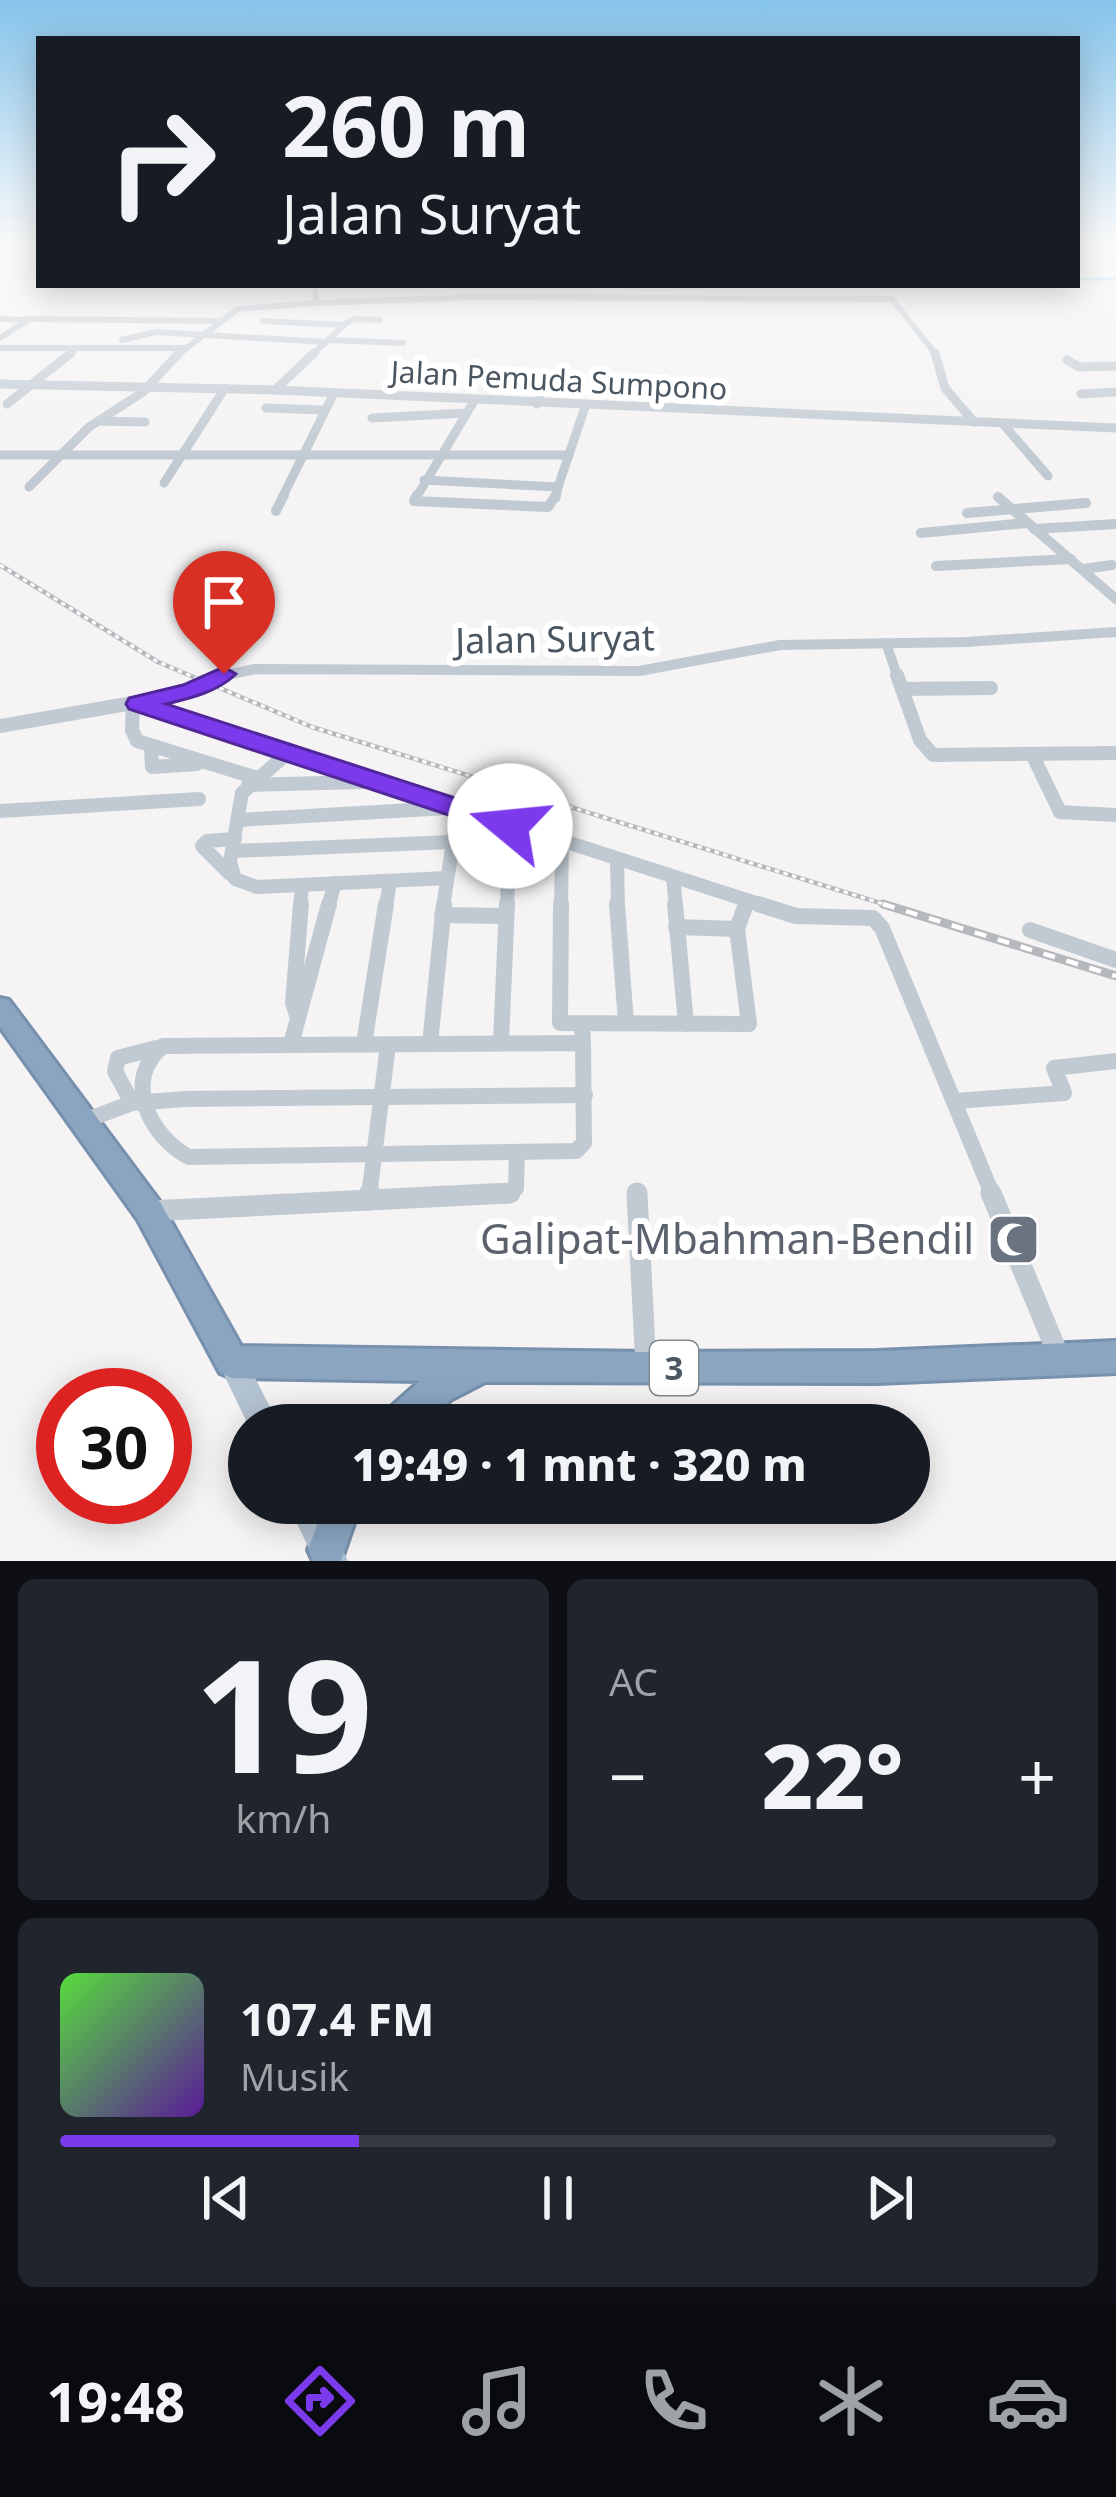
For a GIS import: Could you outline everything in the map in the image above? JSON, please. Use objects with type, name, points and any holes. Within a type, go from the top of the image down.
[{"type":"highway","points":[[0,1006],[88,1119],[148,1211],[232,1362]]},
{"type":"highway","name":"3","points":[[232,1362],[646,1368],[1116,1357]]},
{"type":"highway","points":[[421,1404],[450,1380],[490,1367]]},
{"type":"highway","points":[[330,1556],[338,1524]]},
{"type":"main road","points":[[232,1362],[253,1404]]},
{"type":"main road","points":[[314,1524],[330,1556]]},
{"type":"street","points":[[29,487],[183,348],[231,315]]},
{"type":"street","points":[[905,315],[946,370],[945,388],[974,422]]},
{"type":"street","points":[[0,319],[221,321]]},
{"type":"street","points":[[0,338],[28,319]]},
{"type":"street","points":[[275,390],[344,324],[355,319],[379,320]]},
{"type":"street","points":[[7,404],[72,348],[94,320]]},
{"type":"street","points":[[263,322],[344,324]]},
{"type":"street","points":[[122,340],[148,332],[403,343]]},
{"type":"street","points":[[0,348],[183,348]]},
{"type":"street","points":[[1067,360],[1079,368],[1116,366]]},
{"type":"street","points":[[537,404],[548,375]]},
{"type":"street","name":"Jalan Pemuda Sumpono","points":[[0,384],[225,388],[1116,428]]},
{"type":"street","points":[[164,483],[225,388]]},
{"type":"street","points":[[1081,394],[1116,392]]},
{"type":"street","points":[[276,511],[334,393]]},
{"type":"street","points":[[474,401],[415,502],[548,507],[555,503],[585,407]]},
{"type":"street","points":[[266,408],[323,410]]},
{"type":"street","points":[[372,418],[466,413]]},
{"type":"street","points":[[98,421],[145,422]]},
{"type":"street","points":[[1003,424],[1048,476]]},
{"type":"street","points":[[0,455],[569,455]]},
{"type":"street","points":[[424,480],[558,487]]},
{"type":"street","points":[[998,497],[1116,599]]},
{"type":"street","points":[[967,513],[1086,502]]},
{"type":"street","points":[[921,533],[1116,524]]},
{"type":"street","points":[[936,566],[1071,559]]},
{"type":"street","points":[[1083,569],[1112,565]]},
{"type":"street","name":"Jalan Suryat","points":[[0,726],[136,704],[255,669],[639,670],[780,645],[1116,632]]},
{"type":"street","points":[[886,643],[920,740],[933,755],[1116,753]]},
{"type":"street","points":[[902,688],[991,688]]},
{"type":"street","points":[[376,781],[253,782],[210,763],[152,767],[151,746],[134,736],[136,704],[290,752],[376,781],[455,809],[805,919],[860,916],[878,922],[1061,1361]]},
{"type":"street","points":[[230,874],[238,820],[253,782],[290,752]]},
{"type":"street","points":[[1033,756],[1060,812],[1116,815]]},
{"type":"street","points":[[0,811],[199,799]]},
{"type":"street","points":[[238,820],[455,809]]},
{"type":"street","points":[[430,1044],[455,809]]},
{"type":"street","points":[[501,1042],[510,826]]},
{"type":"street","points":[[447,878],[248,886],[202,846],[207,841],[234,845],[451,842]]},
{"type":"street","points":[[561,1032],[562,842]]},
{"type":"street","points":[[617,860],[618,950],[626,1023]]},
{"type":"street","points":[[674,878],[686,1024]]},
{"type":"street","points":[[364,1044],[390,881]]},
{"type":"street","points":[[291,1044],[334,883]]},
{"type":"street","points":[[296,1015],[302,885]]},
{"type":"street","points":[[583,1033],[581,1150],[181,1155],[132,1104],[115,1064],[127,1054],[156,1048],[501,1042],[626,1023],[749,1024],[737,929],[747,901]]},
{"type":"street","points":[[442,915],[503,916]]},
{"type":"street","points":[[676,927],[737,929]]},
{"type":"street","points":[[1030,930],[1116,960]]},
{"type":"street","points":[[369,1200],[388,1045]]},
{"type":"street","points":[[132,1104],[156,1048]]},
{"type":"street","points":[[956,1101],[1064,1094],[1054,1068],[1116,1061]]},
{"type":"street","points":[[88,1119],[132,1104],[585,1095]]},
{"type":"street","points":[[148,1211],[508,1196],[516,1188],[517,1152]]},
{"type":"street","points":[[637,1191],[646,1368]]},
{"type":"railway","points":[[0,565],[158,662],[312,727],[893,907]]},
{"type":"railway","points":[[883,904],[1116,976]]},
{"type":"place","name":"Galipat-Mbahman-Bendil","points":[[1013,1239]]},
{"type":"route","points":[[224,674],[191,691],[138,704],[510,826]]}]
